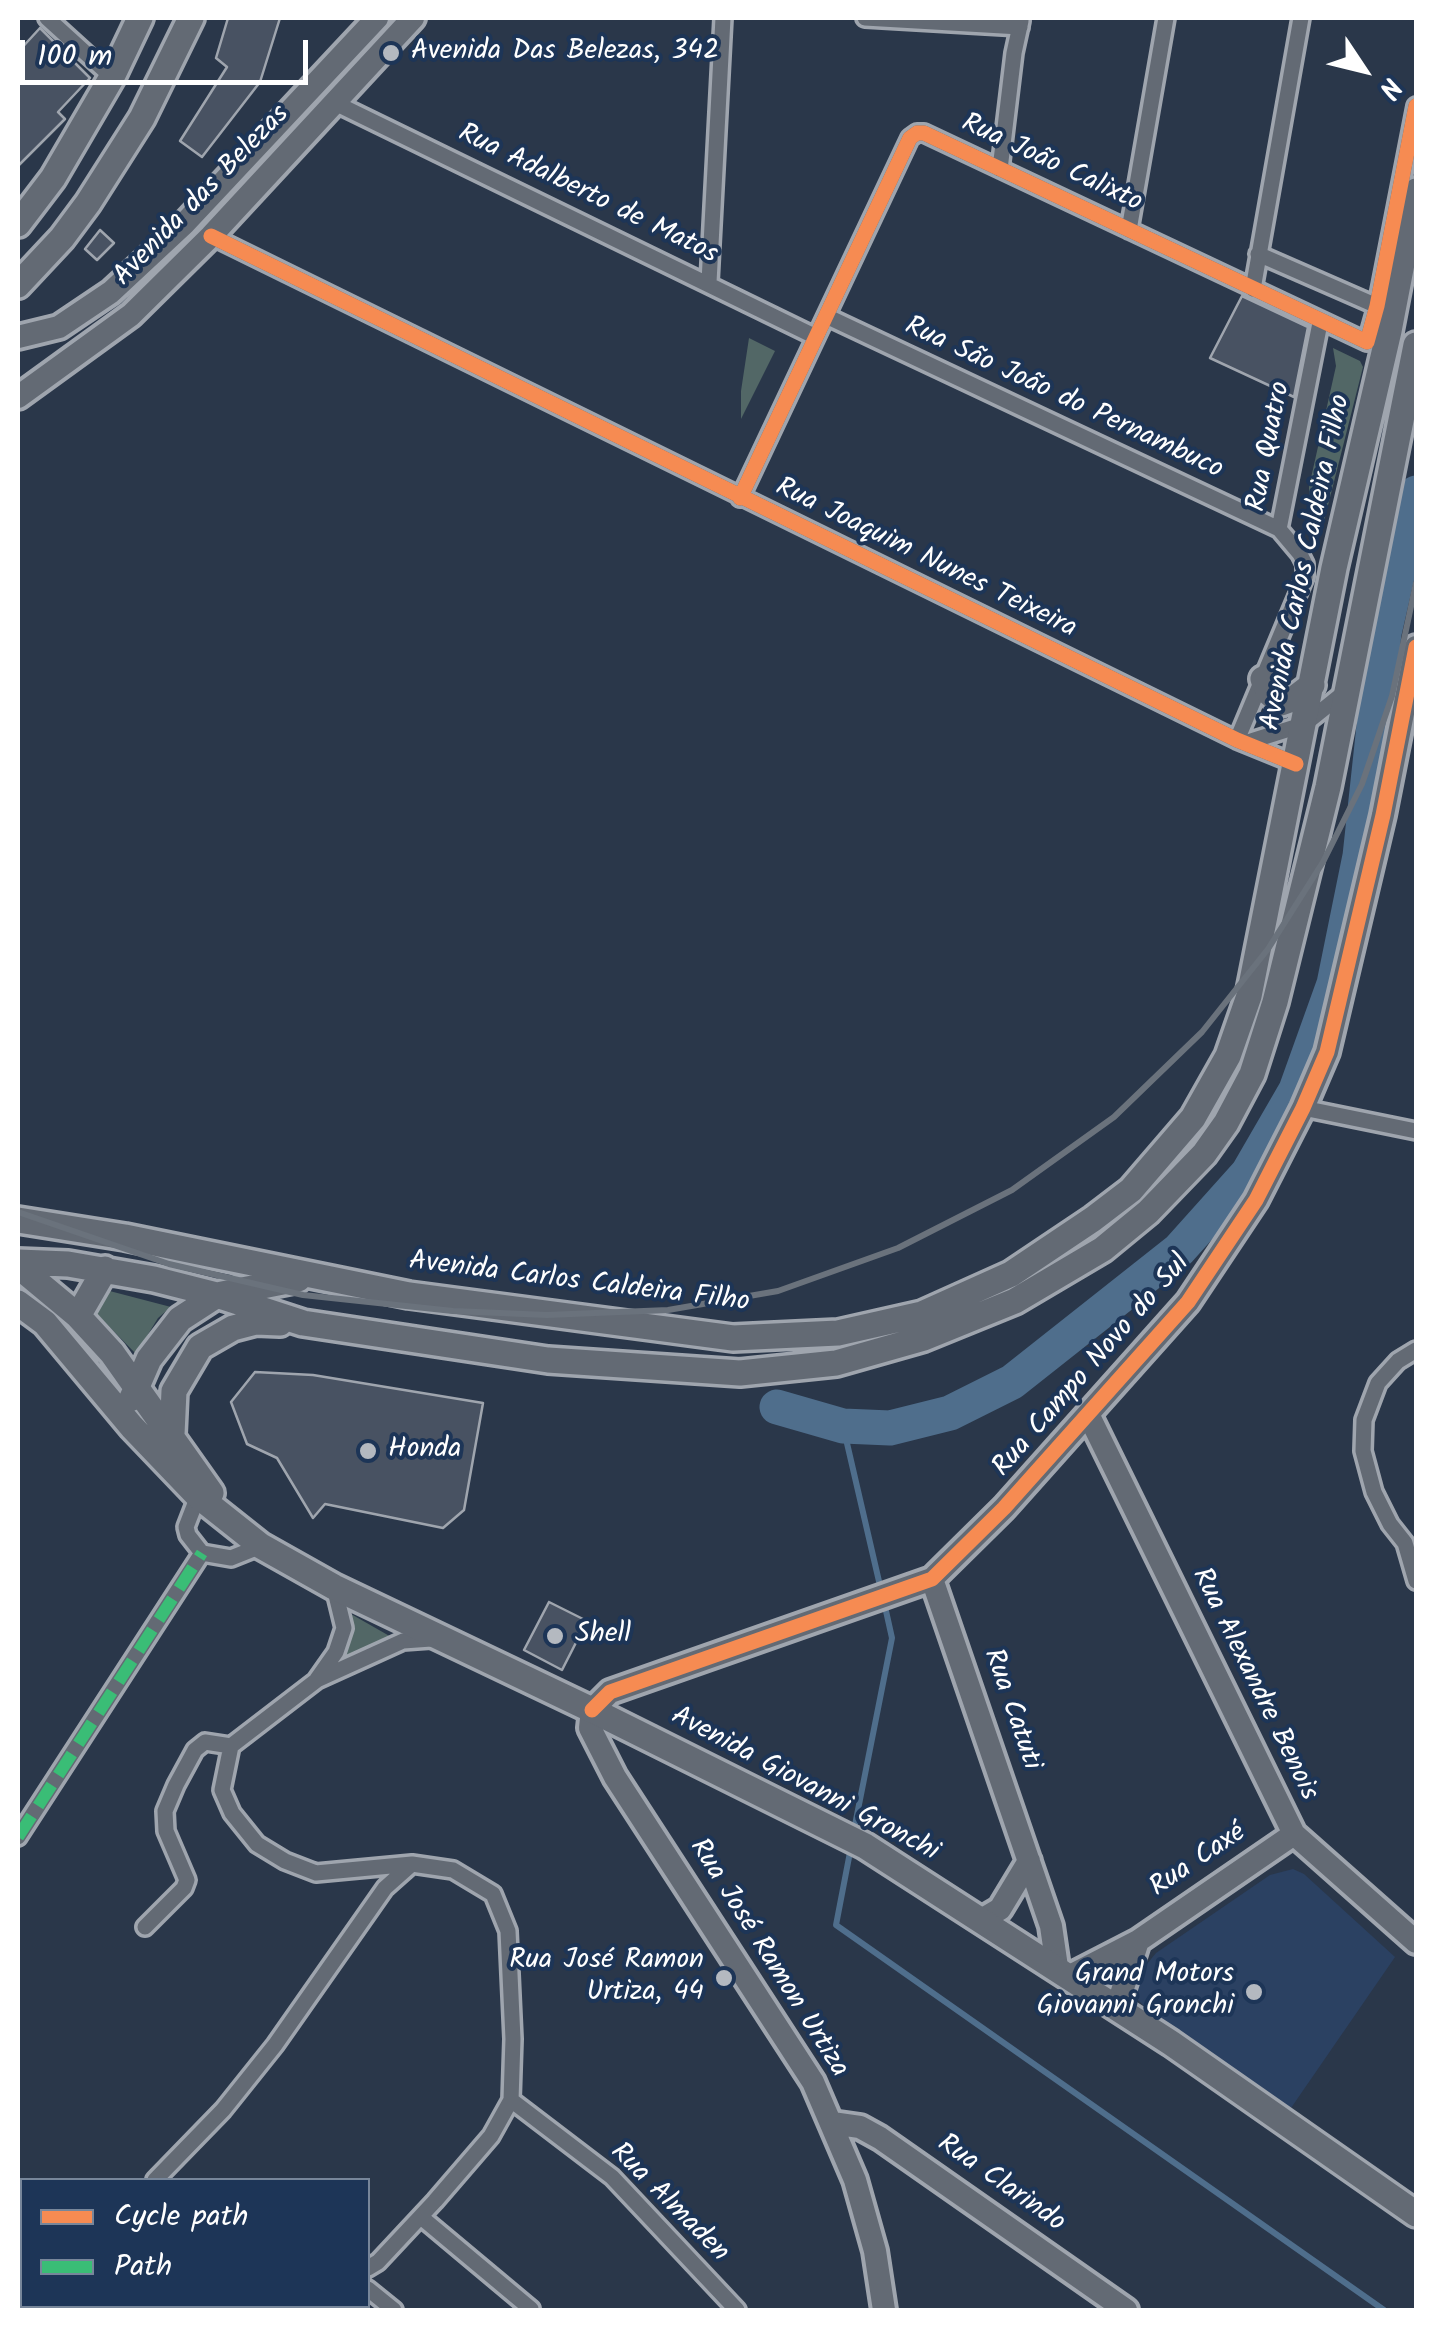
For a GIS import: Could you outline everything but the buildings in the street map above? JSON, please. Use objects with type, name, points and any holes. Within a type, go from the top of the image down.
[{"type":"main road","points":[[18,224],[52,178],[112,76],[140,18]]},
{"type":"main road","points":[[18,285],[62,238],[97,188],[142,118],[190,18]]},
{"type":"main road","name":"Avenida Carlos Caldeira Filho","points":[[18,1220],[481,1306],[733,1338],[838,1334],[922,1314],[1011,1274],[1131,1190],[1194,1118],[1228,1056],[1248,996],[1334,568],[1416,191]]},
{"type":"main road","points":[[172,1434],[174,1391],[200,1347],[233,1328],[256,1322],[303,1323],[548,1360],[740,1373],[836,1363],[924,1338],[1015,1300],[1103,1249],[1148,1212],[1204,1154],[1226,1123],[1252,1074],[1280,984],[1328,787],[1416,344]]},
{"type":"main road","points":[[1263,679],[1269,693],[1281,702],[1295,698],[1312,685]]},
{"type":"main road","points":[[18,1264],[105,1270],[217,1295],[303,1323]]},
{"type":"main road","name":"Avenida Giovanni Gronchi","points":[[18,1264],[78,1316],[137,1386],[235,1525]]},
{"type":"main road","points":[[78,1316],[105,1270]]},
{"type":"main road","points":[[132,1428],[130,1408],[148,1359],[180,1319],[217,1295],[309,1277]]},
{"type":"main road","name":"Avenida Giovanni Gronchi","points":[[18,1302],[46,1323],[132,1428],[198,1496],[261,1546],[334,1587],[866,1846],[1118,2007],[1416,2214]]},
{"type":"street","points":[[48,18],[112,76]]},
{"type":"street","name":"Avenida das Belezas","points":[[18,337],[58,327],[112,292],[184,224],[377,18]]},
{"type":"street","name":"Avenida das Belezas","points":[[18,398],[131,315],[212,236],[413,18]]},
{"type":"street","points":[[708,282],[723,18]]},
{"type":"street","points":[[864,18],[1021,22],[1000,169]]},
{"type":"street","points":[[1129,230],[1166,18]]},
{"type":"street","points":[[1253,289],[1302,18]]},
{"type":"street","points":[[1000,22],[1014,53]]},
{"type":"street","name":"Rua Adalberto de Matos","points":[[335,103],[816,337]]},
{"type":"street","points":[[1258,254],[1378,306],[1416,106]]},
{"type":"street","name":"Rua João Calixto","points":[[740,498],[910,138],[924,132],[1367,342],[1378,306]]},
{"type":"street","name":"Rua Joaquim Nunes Teixeira","points":[[212,236],[740,498],[1241,742],[1296,764]]},
{"type":"street","name":"Rua São João do Pernambuco","points":[[826,316],[1279,529]]},
{"type":"street","name":"Rua Quatro","points":[[1241,742],[1305,576],[1300,554],[1279,529],[1320,323]]},
{"type":"street","name":"Rua Campo Novo do Sul","points":[[592,1710],[610,1692],[932,1579],[1004,1508],[1188,1302],[1256,1200],[1304,1108],[1331,1034],[1384,815],[1416,647]]},
{"type":"street","points":[[1241,742],[1305,724],[1346,690]]},
{"type":"street","points":[[1304,1108],[1416,1131]]},
{"type":"street","points":[[1416,1350],[1378,1383],[1364,1420],[1363,1452],[1374,1492],[1390,1524],[1410,1542],[1416,1581]]},
{"type":"street","name":"Rua Alexandre Benois","points":[[1089,1416],[1294,1834],[1416,1941]]},
{"type":"street","points":[[198,1496],[186,1527],[202,1553],[231,1558],[261,1546]]},
{"type":"street","points":[[18,1837],[202,1553]]},
{"type":"street","name":"Rua Catuti","points":[[932,1579],[1064,1971]]},
{"type":"street","points":[[317,1680],[336,1652],[344,1628],[334,1587]]},
{"type":"street","points":[[370,2267],[421,2217],[491,2136],[511,2100],[513,2039],[508,1930],[494,1894],[454,1870],[412,1864],[316,1873],[285,1861],[257,1844],[232,1813],[222,1790],[231,1746],[317,1680],[403,1641],[440,1639]]},
{"type":"street","name":"Rua José Ramon Urtiza","points":[[592,1710],[590,1728],[615,1777],[813,2082],[855,2180],[875,2251],[884,2310]]},
{"type":"street","points":[[145,1927],[184,1888],[186,1880],[166,1832],[165,1812],[176,1785],[195,1750],[205,1742],[231,1746]]},
{"type":"street","name":"Rua Caxé","points":[[1064,1971],[1138,1941],[1294,1834]]},
{"type":"street","points":[[983,1919],[1000,1908],[1029,1861]]},
{"type":"street","points":[[157,2178],[224,2110],[386,1888],[412,1864]]},
{"type":"street","points":[[1118,2007],[1138,1941]]},
{"type":"street","name":"Rua Almaden","points":[[511,2100],[612,2177],[737,2310]]},
{"type":"street","name":"Rua Clarindo","points":[[832,2123],[860,2127],[880,2138],[1102,2302],[1126,2310]]},
{"type":"street","points":[[421,2217],[531,2308]]},
{"type":"street","points":[[370,2292],[394,2310]]},
{"type":"shaded area","name":"Grand Motors Giovanni Gronchi","points":[[1293,1869],[1304,1874],[1395,1957],[1291,2108],[1148,2010],[1138,2000],[1136,1984],[1156,1953],[1270,1875]]},
{"type":"green space","points":[[749,338],[775,351],[741,419],[741,391]]},
{"type":"green space","points":[[1333,348],[1360,361],[1363,367],[1320,537],[1309,505],[1309,487],[1336,366]]},
{"type":"green space","points":[[102,1289],[171,1307],[158,1318],[136,1354],[90,1307]]},
{"type":"green space","points":[[351,1614],[393,1638],[329,1670],[347,1647]]},
{"type":"waterway","points":[[777,1407],[843,1426],[890,1428],[950,1413],[1012,1382],[1179,1250],[1248,1173],[1296,1090],[1334,984],[1360,856],[1384,633],[1416,493]]},
{"type":"waterway","points":[[843,1426],[881,1590]]},
{"type":"waterway","points":[[853,1835],[892,1638],[884,1602]]},
{"type":"waterway","points":[[851,1847],[836,1925],[1384,2310]]},
{"type":"railway","points":[[18,1212],[169,1264],[303,1295],[453,1311],[547,1315],[668,1310],[778,1291],[898,1248],[1012,1190],[1114,1117],[1202,1032],[1268,949],[1323,862],[1362,784],[1392,696],[1416,583]]},
{"type":"marked path","points":[[18,1837],[202,1553]]},
{"type":"cycle path","points":[[740,498],[910,138],[917,133],[1367,342],[1416,106]]},
{"type":"cycle path","points":[[211,236],[1237,740],[1296,764]]},
{"type":"cycle path","points":[[592,1710],[610,1692],[932,1579],[1004,1508],[1188,1302],[1256,1200],[1327,1052],[1383,815],[1416,647]]},
{"type":"place","name":"Avenida Das Belezas, 342","points":[[391,53]]},
{"type":"place","name":"Honda","points":[[368,1451]]},
{"type":"place","name":"Shell","points":[[555,1636]]},
{"type":"place","name":"Rua José Ramon Urtiza, 44","points":[[724,1978]]},
{"type":"place","name":"Grand Motors Giovanni Gronchi","points":[[1254,1992]]}]
